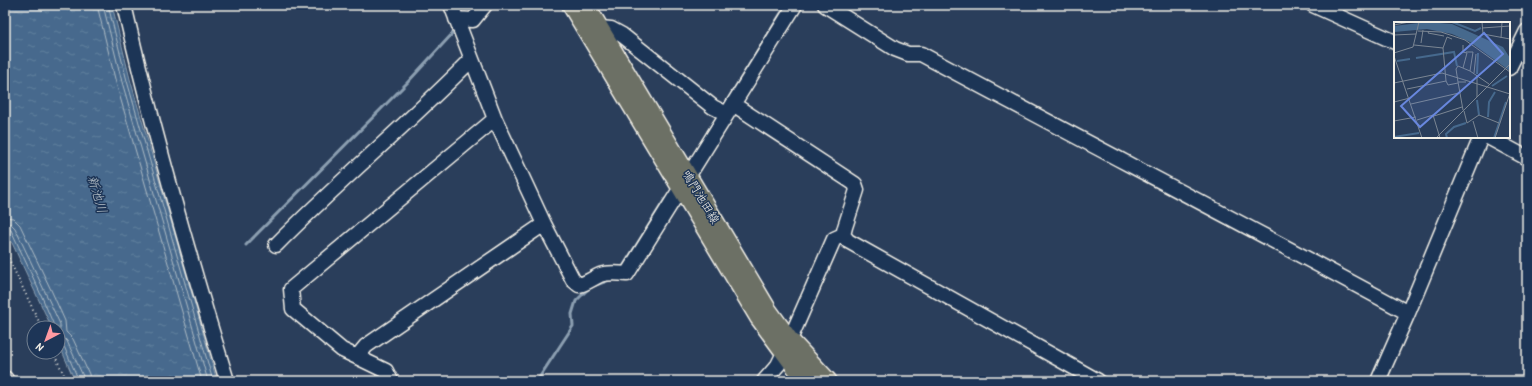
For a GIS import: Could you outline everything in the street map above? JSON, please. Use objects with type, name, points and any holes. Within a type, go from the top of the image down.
[{"type":"main road","name":"鳴門池田線","points":[[570,5],[768,310],[798,371],[808,381]]},
{"type":"main road","name":"鳴門池田線","points":[[586,5],[684,182]]},
{"type":"main road","name":"鳴門池田線","points":[[787,346],[828,381]]},
{"type":"street","points":[[124,5],[142,86],[227,381]]},
{"type":"street","points":[[451,5],[495,119],[544,224],[573,280],[579,285],[601,275],[614,273],[627,274],[684,182],[724,109],[795,5]]},
{"type":"street","points":[[456,19],[473,20],[485,5]]},
{"type":"street","points":[[825,5],[895,49],[908,54],[921,54],[1048,123],[1295,251],[1408,313]]},
{"type":"street","points":[[1314,5],[1394,42]]},
{"type":"street","points":[[600,28],[611,29],[622,35],[724,109],[855,184],[857,190],[843,235]]},
{"type":"street","points":[[1510,66],[1527,31]]},
{"type":"street","points":[[276,245],[352,172],[435,96],[471,60]]},
{"type":"street","points":[[391,381],[386,371],[342,350],[293,309],[291,289],[495,119]]},
{"type":"street","points":[[1378,381],[1481,138]]},
{"type":"street","points":[[1490,138],[1527,158]]},
{"type":"street","points":[[357,357],[366,346],[544,224]]},
{"type":"street","points":[[764,381],[778,365],[834,239],[843,235]]},
{"type":"street","points":[[843,235],[848,241],[1098,381]]},
{"type":"path","points":[[5,251],[38,320]]},
{"type":"path","points":[[57,360],[67,381]]},
{"type":"water","name":"新池川","points":[[5,5],[112,5],[130,79],[217,381],[75,381],[66,360],[66,320],[48,320],[5,228]]},
{"type":"waterway","points":[[723,107],[786,5]]},
{"type":"waterway","points":[[246,245],[407,83],[453,33]]},
{"type":"waterway","points":[[708,131],[719,114]]},
{"type":"waterway","points":[[622,268],[665,199]]},
{"type":"waterway","points":[[596,285],[615,278]]},
{"type":"waterway","points":[[537,381],[573,326],[572,314],[576,301],[591,287]]}]
